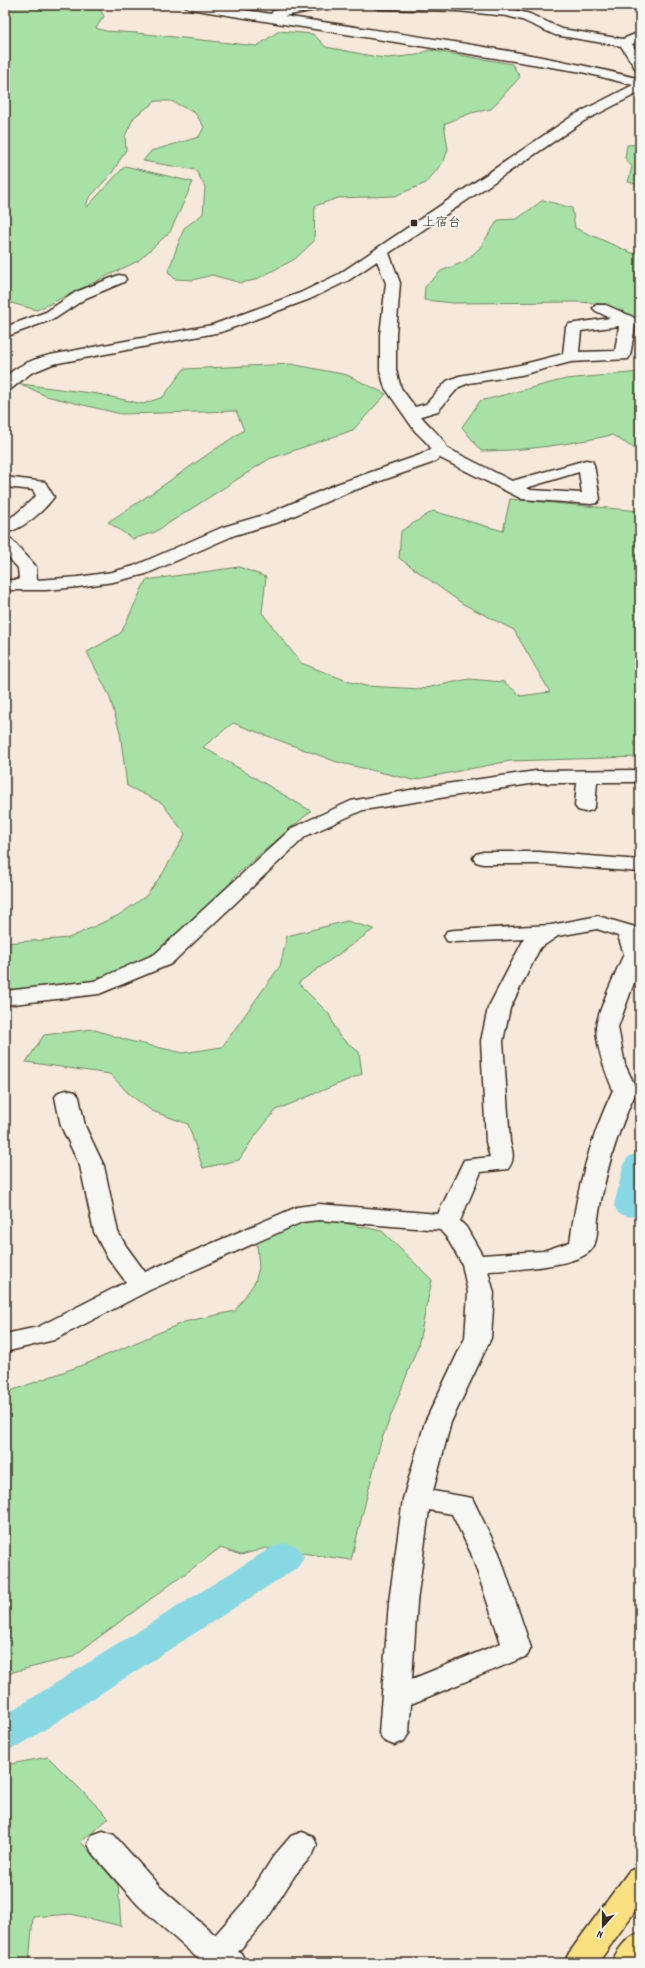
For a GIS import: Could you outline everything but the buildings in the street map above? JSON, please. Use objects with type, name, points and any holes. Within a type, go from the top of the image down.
[{"type":"highway","points":[[580,1963],[640,1880]]},
{"type":"highway","points":[[627,1963],[640,1946]]},
{"type":"street","points":[[190,5],[545,61],[583,68],[640,83]]},
{"type":"street","points":[[263,17],[323,5]]},
{"type":"street","points":[[378,5],[457,7],[507,12],[526,17],[559,32],[640,48]]},
{"type":"street","points":[[625,44],[640,36]]},
{"type":"street","points":[[625,44],[640,65]]},
{"type":"street","points":[[5,386],[20,371],[50,360],[216,329],[305,296],[344,277],[580,118],[640,87]]},
{"type":"street","points":[[381,251],[393,283],[388,335],[388,370],[393,388],[421,428],[437,443],[440,451],[510,487]]},
{"type":"street","points":[[5,332],[50,315],[81,295],[119,279]]},
{"type":"street","points":[[601,308],[628,320]]},
{"type":"street","points":[[411,413],[432,408],[453,384],[465,379],[521,370],[571,357],[622,356],[628,320]]},
{"type":"street","points":[[571,357],[574,327],[628,320]]},
{"type":"street","points":[[5,584],[28,583],[46,585],[78,582],[140,570],[229,531],[273,518],[343,488],[426,458],[440,451]]},
{"type":"street","points":[[5,482],[39,486],[45,497],[22,518],[5,528]]},
{"type":"street","points":[[5,543],[27,567],[28,583]]},
{"type":"street","points":[[5,998],[99,987],[163,959],[299,832],[344,810],[358,805],[536,777],[640,776]]},
{"type":"street","points":[[584,806],[587,777]]},
{"type":"street","points":[[483,858],[539,858],[640,866]]},
{"type":"street","points":[[455,936],[551,931],[598,922],[627,932],[635,954],[626,972],[607,1027],[614,1065],[634,1091],[613,1113],[591,1188],[582,1246],[567,1254],[545,1258],[474,1264]]},
{"type":"street","points":[[447,1223],[472,1165],[500,1164],[502,1155],[498,1142],[492,1041],[499,1008],[531,944],[551,931]]},
{"type":"street","points":[[67,1097],[73,1126],[92,1166],[106,1232],[115,1249],[141,1284]]},
{"type":"street","points":[[5,1343],[45,1334],[141,1284],[297,1214],[319,1212],[447,1223],[457,1233],[474,1264],[481,1293],[478,1338],[438,1422],[417,1499],[403,1602],[394,1733]]},
{"type":"street","points":[[397,1696],[517,1648],[485,1553],[462,1505],[417,1499]]},
{"type":"street","points":[[103,1844],[150,1897],[223,1959],[284,1866],[302,1845]]},
{"type":"green space","points":[[6,5],[97,5],[104,16],[96,28],[105,31],[257,46],[279,31],[313,34],[326,47],[388,58],[417,55],[429,50],[512,64],[520,77],[491,109],[471,113],[444,124],[448,149],[444,161],[426,183],[395,196],[338,198],[315,206],[314,241],[295,259],[255,280],[241,283],[212,275],[193,280],[175,279],[168,272],[184,228],[203,214],[205,187],[196,170],[143,161],[151,151],[199,137],[204,127],[195,113],[171,101],[156,101],[134,117],[125,136],[126,150],[112,173],[88,199],[86,208],[125,166],[193,182],[170,232],[138,261],[37,310],[11,303],[5,308]]},
{"type":"green space","points":[[640,144],[640,185],[628,182],[632,167],[625,158],[627,145]]},
{"type":"green space","points":[[543,200],[572,208],[575,228],[632,253],[640,254],[640,320],[624,315],[605,304],[579,302],[454,303],[424,300],[425,287],[441,271],[464,262],[479,249],[498,220],[517,219]]},
{"type":"green space","points":[[291,364],[347,375],[386,394],[353,430],[269,459],[155,532],[133,539],[108,522],[244,430],[236,411],[121,414],[46,396],[21,384],[98,394],[143,404],[163,397],[184,369]]},
{"type":"green space","points":[[640,372],[640,452],[612,435],[547,446],[514,450],[481,451],[462,427],[480,401],[566,379]]},
{"type":"green space","points":[[510,499],[640,511],[640,757],[510,761],[413,780],[337,762],[233,723],[203,747],[311,811],[237,874],[197,927],[157,959],[98,984],[5,993],[5,943],[69,938],[119,915],[146,896],[163,873],[185,834],[162,803],[127,786],[120,732],[109,695],[87,652],[121,633],[146,580],[239,567],[266,577],[262,613],[301,663],[350,682],[366,686],[421,689],[469,679],[504,682],[521,696],[550,692],[514,630],[463,604],[399,558],[401,531],[433,511],[503,531]]},
{"type":"green space","points":[[347,921],[374,929],[298,983],[329,1014],[339,1036],[359,1052],[362,1074],[276,1110],[252,1140],[239,1160],[203,1168],[188,1124],[152,1111],[129,1094],[110,1074],[26,1062],[44,1035],[92,1029],[130,1041],[183,1053],[222,1047],[280,966],[287,936]]},
{"type":"green space","points":[[320,1218],[382,1231],[432,1280],[418,1346],[380,1444],[351,1560],[266,1548],[241,1555],[220,1548],[72,1657],[13,1672],[5,1678],[5,1393],[88,1363],[184,1322],[235,1311],[255,1282],[259,1268],[256,1233]]},
{"type":"green space","points":[[48,1757],[109,1818],[81,1842],[118,1885],[121,1926],[71,1914],[33,1917],[29,1963],[5,1963],[5,1765]]},
{"type":"waterway","points":[[631,1206],[640,1163]]},
{"type":"waterway","points":[[5,1735],[285,1557]]},
{"type":"place","name":"上宿台","points":[[414,223]]}]
